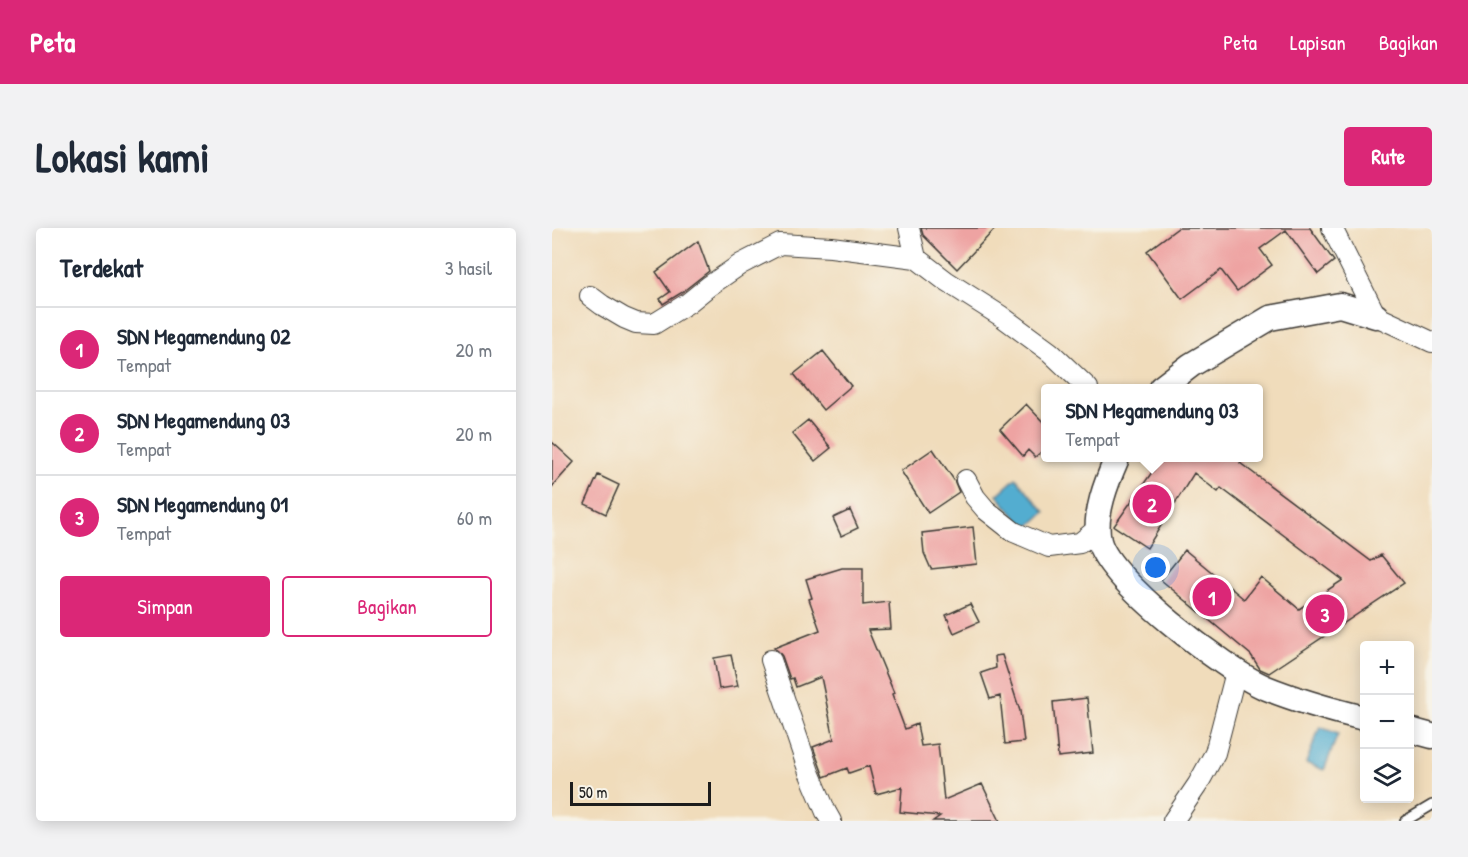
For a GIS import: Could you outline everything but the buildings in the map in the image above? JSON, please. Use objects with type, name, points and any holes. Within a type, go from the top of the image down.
[{"type":"street","points":[[909,228],[916,258]]},
{"type":"street","points":[[1332,228],[1376,316]]},
{"type":"street","points":[[590,296],[624,318],[636,323],[654,324],[688,303],[741,264],[780,244],[831,247],[916,258],[1050,352],[1084,384]]},
{"type":"street","points":[[1166,384],[1191,365],[1270,318],[1340,305],[1376,316],[1432,342]]},
{"type":"street","points":[[1115,462],[1105,487],[1097,529],[1107,560],[1134,590],[1194,642],[1236,672],[1264,687],[1328,709],[1360,717]]},
{"type":"street","points":[[966,480],[975,497],[986,510],[1014,532],[1049,547],[1080,543],[1097,529]]},
{"type":"street","points":[[771,660],[806,762],[831,821]]},
{"type":"street","points":[[1173,821],[1198,784],[1215,753],[1236,672]]},
{"type":"street","points":[[1414,731],[1432,736]]},
{"type":"lane","points":[[1405,821],[1432,805]]},
{"type":"water","points":[[1016,478],[1045,512],[1026,529],[997,495]]},
{"type":"water","points":[[1320,727],[1338,734],[1324,770],[1306,763]]},
{"type":"place","name":"SDN Megamendung 03","points":[[1152,504]]},
{"type":"place","name":"SDN Megamendung 02","points":[[1212,597]]},
{"type":"place","name":"SDN Megamendung 01","points":[[1325,614]]}]
